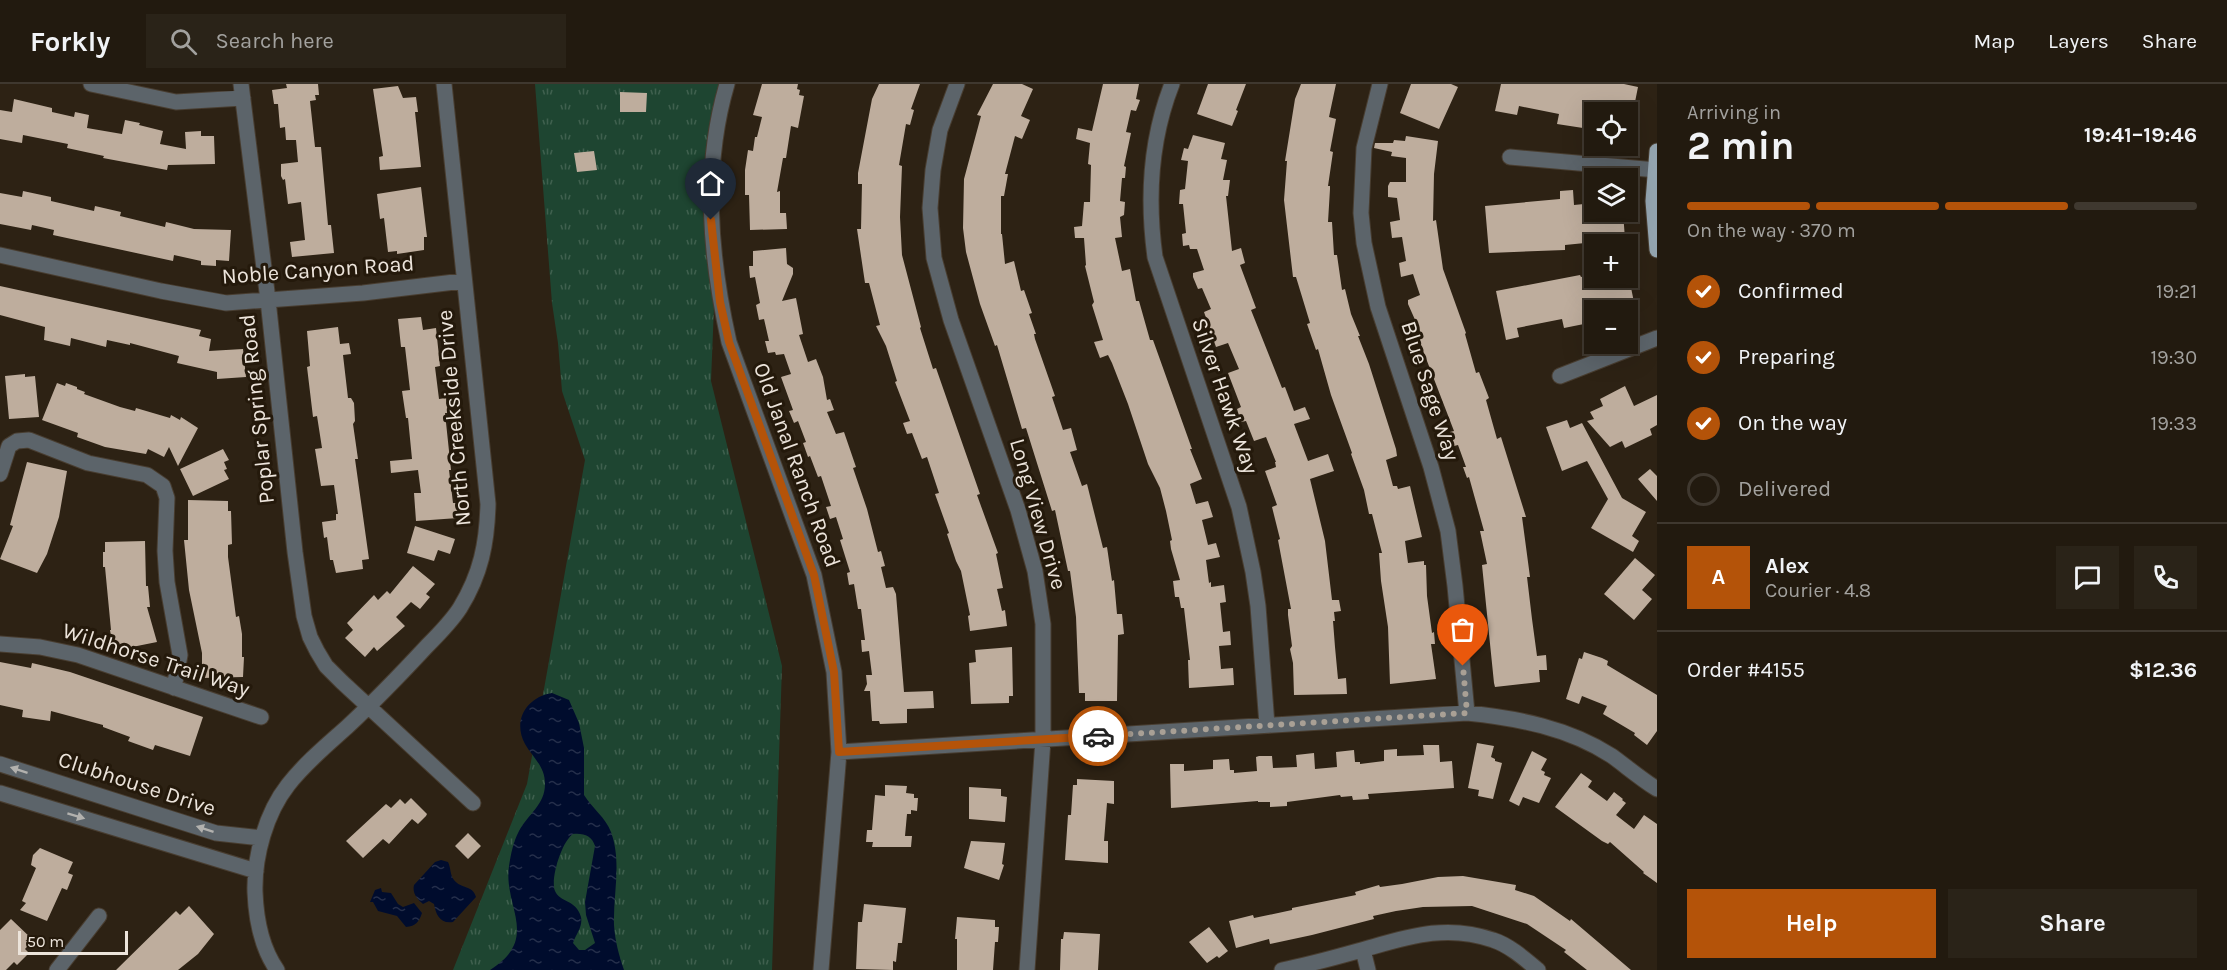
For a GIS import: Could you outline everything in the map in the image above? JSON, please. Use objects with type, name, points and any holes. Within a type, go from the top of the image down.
[{"type":"main road","points":[[1657,151],[1654,221],[1657,250]]},
{"type":"street","points":[[91,84],[176,102],[242,91]]},
{"type":"street","name":"North Creekside Drive","points":[[277,970],[270,959],[260,931],[256,904],[256,871],[262,838],[274,809],[288,785],[311,760],[404,673],[450,622],[465,600],[482,562],[487,534],[488,504],[444,84]]},
{"type":"street","name":"Old Janal Ranch Road","points":[[727,84],[714,138],[710,196],[714,264],[720,302],[729,342],[814,575],[834,672],[839,752],[820,970]]},
{"type":"street","name":"Long View Drive","points":[[957,84],[940,130],[933,170],[930,218],[934,258],[947,309],[1018,510],[1035,571],[1043,632],[1043,740],[1027,970]]},
{"type":"street","name":"Silver Hawk Way","points":[[1172,84],[1163,108],[1153,153],[1151,224],[1155,257],[1239,507],[1248,543],[1258,606],[1267,725]]},
{"type":"street","name":"Blue Sage Way","points":[[1380,84],[1364,148],[1361,213],[1364,243],[1378,307],[1431,467],[1448,531],[1467,713]]},
{"type":"street","name":"Poplar Spring Road","points":[[242,91],[304,616],[310,638],[326,666],[368,707]]},
{"type":"street","points":[[1510,157],[1656,170]]},
{"type":"street","name":"Noble Canyon Road","points":[[0,255],[226,303],[363,293],[464,281]]},
{"type":"street","points":[[1560,376],[1657,338]]},
{"type":"street","points":[[0,474],[9,446],[17,441],[28,440],[88,463],[147,475],[163,486],[166,498],[166,582],[180,655],[174,688]]},
{"type":"street","name":"Wildhorse Trail Way","points":[[0,644],[40,647],[78,655],[261,717]]},
{"type":"street","points":[[368,707],[474,803]]},
{"type":"street","points":[[839,752],[1467,713],[1499,716],[1557,730],[1611,756],[1657,789]]},
{"type":"street","name":"Clubhouse Drive","points":[[0,764],[216,833],[262,838]]},
{"type":"street","points":[[0,793],[256,871]]},
{"type":"street","points":[[57,970],[99,916]]},
{"type":"street","points":[[1282,970],[1363,950],[1413,934],[1434,932],[1468,934],[1494,940],[1521,956],[1538,970]]},
{"type":"street","points":[[1363,950],[1368,970]]},
{"type":"green space","points":[[535,84],[723,84],[711,381],[782,666],[772,970],[453,970],[527,784],[585,460],[562,391],[552,303]]},
{"type":"water","points":[[552,693],[569,700],[579,723],[584,748],[584,795],[606,822],[614,843],[617,866],[614,925],[624,970],[490,970],[505,958],[514,946],[517,934],[509,866],[517,835],[539,804],[545,784],[543,772],[525,744],[520,726],[524,711],[535,699]],"holes":[[[573,834],[590,838],[595,846],[585,902],[586,915],[595,943],[585,950],[579,950],[573,943],[581,924],[579,911],[557,895],[554,885],[561,852]]]},
{"type":"water","points":[[441,860],[448,862],[454,880],[470,889],[476,897],[453,922],[442,920],[437,915],[434,904],[429,901],[423,904],[414,891],[414,885],[435,862]]},
{"type":"water","points":[[381,888],[382,892],[391,893],[398,904],[403,907],[414,903],[422,913],[417,923],[406,927],[397,916],[378,911],[373,902],[370,902],[375,890]]},
{"type":"building","points":[[286,84],[318,84],[319,95],[315,95],[316,100],[310,101],[315,147],[321,147],[328,225],[331,225],[334,253],[292,257],[290,242],[305,240],[301,202],[288,204],[285,179],[283,180],[281,176],[281,164],[298,162],[296,140],[286,140],[285,127],[280,128],[278,104],[274,104],[272,90],[287,88]]},
{"type":"building","points":[[762,84],[798,84],[799,95],[804,96],[798,128],[791,126],[777,192],[780,191],[780,213],[786,213],[787,229],[750,230],[749,195],[745,195],[745,170],[748,150],[753,151],[762,117],[753,115]]},
{"type":"building","points":[[879,84],[920,84],[911,109],[914,110],[910,125],[906,124],[899,165],[902,166],[900,217],[902,255],[933,369],[936,368],[998,553],[996,554],[1003,588],[997,589],[1002,611],[1005,610],[1007,626],[970,631],[968,616],[970,615],[961,571],[935,494],[939,493],[927,457],[922,459],[912,433],[907,434],[903,423],[910,421],[895,382],[897,381],[886,346],[876,326],[880,325],[869,283],[865,283],[857,229],[861,229],[862,184],[858,184],[858,173],[872,99]]},
{"type":"building","points":[[993,84],[1022,84],[1033,89],[1021,116],[1030,120],[1022,139],[1015,136],[1005,174],[1008,174],[1004,196],[1001,196],[1001,234],[1005,264],[1014,261],[1021,291],[1024,290],[1032,313],[1029,314],[1036,334],[1034,334],[1035,339],[1055,396],[1052,397],[1063,430],[1071,428],[1077,450],[1070,452],[1082,486],[1087,484],[1103,548],[1107,547],[1112,581],[1114,580],[1117,614],[1122,614],[1124,634],[1118,635],[1117,701],[1085,701],[1085,693],[1079,693],[1076,617],[1070,571],[1068,571],[1055,510],[1052,511],[1026,428],[1022,429],[997,345],[995,346],[980,304],[966,252],[963,228],[964,179],[981,116],[977,115]]},
{"type":"building","points":[[1103,84],[1139,84],[1136,99],[1140,100],[1136,111],[1131,110],[1126,132],[1131,133],[1120,201],[1125,202],[1124,215],[1120,217],[1122,237],[1115,238],[1122,271],[1130,269],[1136,301],[1139,301],[1150,340],[1153,340],[1202,479],[1190,484],[1196,504],[1208,501],[1213,517],[1202,520],[1208,545],[1216,543],[1220,557],[1206,560],[1211,587],[1224,585],[1226,602],[1220,603],[1223,632],[1230,631],[1231,645],[1219,646],[1221,669],[1233,668],[1234,685],[1189,688],[1188,660],[1190,660],[1184,608],[1181,608],[1179,597],[1175,597],[1173,581],[1180,580],[1171,549],[1170,541],[1172,540],[1160,488],[1148,464],[1112,363],[1108,355],[1100,358],[1094,342],[1103,340],[1092,305],[1094,302],[1085,266],[1084,238],[1075,238],[1074,227],[1082,226],[1084,202],[1090,202],[1091,165],[1088,164],[1090,143],[1076,139],[1078,128],[1092,131]]},
{"type":"building","points":[[1208,84],[1246,84],[1232,126],[1197,114]]},
{"type":"building","points":[[1301,84],[1336,84],[1329,117],[1336,119],[1330,151],[1333,152],[1328,186],[1330,189],[1328,222],[1332,222],[1334,255],[1337,255],[1342,290],[1345,289],[1351,314],[1360,336],[1358,336],[1396,449],[1397,456],[1386,460],[1393,486],[1397,486],[1398,489],[1410,486],[1422,537],[1405,541],[1408,563],[1424,561],[1426,565],[1427,596],[1432,633],[1434,632],[1435,644],[1431,644],[1436,679],[1390,684],[1388,627],[1379,553],[1382,553],[1372,514],[1369,514],[1364,490],[1331,395],[1318,349],[1316,350],[1307,324],[1310,323],[1296,277],[1293,277],[1284,200],[1287,161],[1285,161],[1295,99]]},
{"type":"building","points":[[1411,84],[1451,84],[1458,87],[1439,129],[1400,113]]},
{"type":"building","points":[[1501,84],[1624,84],[1638,87],[1635,102],[1584,102],[1583,128],[1557,124],[1559,114],[1519,106],[1517,115],[1495,111]]},
{"type":"building","points":[[398,86],[403,98],[416,97],[418,112],[415,112],[421,167],[380,170],[379,157],[383,156],[373,89]]},
{"type":"building","points":[[620,92],[647,93],[646,112],[620,112]]},
{"type":"building","points":[[14,99],[52,108],[52,112],[74,117],[75,112],[89,115],[87,128],[122,134],[125,120],[140,123],[139,125],[163,131],[160,144],[186,149],[185,132],[201,131],[201,136],[214,136],[215,164],[168,165],[167,170],[103,158],[104,156],[67,148],[68,144],[23,135],[22,143],[0,139],[0,110],[12,112]]},
{"type":"building","points":[[1193,135],[1225,143],[1221,159],[1227,160],[1223,180],[1230,180],[1228,196],[1226,196],[1232,251],[1241,248],[1245,263],[1240,265],[1256,308],[1251,310],[1282,388],[1285,387],[1294,411],[1305,407],[1310,419],[1294,424],[1308,461],[1328,454],[1334,471],[1310,479],[1325,541],[1332,600],[1339,600],[1341,611],[1334,612],[1335,621],[1333,621],[1338,679],[1346,678],[1347,694],[1294,695],[1288,615],[1288,609],[1291,609],[1278,540],[1280,539],[1272,507],[1277,505],[1265,471],[1276,467],[1276,462],[1266,437],[1254,441],[1246,421],[1241,422],[1237,409],[1241,407],[1228,373],[1239,369],[1228,343],[1216,347],[1204,312],[1211,309],[1202,288],[1198,289],[1193,277],[1193,273],[1204,270],[1197,249],[1190,249],[1189,245],[1183,246],[1182,234],[1186,233],[1183,204],[1179,204],[1180,190],[1185,189],[1188,161],[1181,160],[1184,148],[1188,149]]},
{"type":"building","points":[[1406,136],[1438,141],[1434,174],[1433,221],[1436,220],[1443,269],[1466,333],[1476,373],[1479,372],[1489,398],[1486,400],[1497,439],[1501,437],[1526,517],[1522,517],[1537,656],[1546,655],[1547,670],[1539,670],[1540,682],[1495,687],[1494,683],[1482,565],[1487,564],[1480,531],[1484,531],[1469,477],[1467,478],[1463,467],[1466,467],[1458,445],[1454,446],[1450,432],[1454,431],[1422,348],[1420,331],[1408,304],[1408,300],[1420,295],[1413,274],[1401,277],[1399,263],[1406,261],[1402,237],[1392,238],[1390,222],[1400,220],[1397,198],[1388,197],[1388,186],[1390,182],[1406,182],[1406,158],[1391,156],[1392,152],[1374,148],[1375,143],[1405,141]]},
{"type":"building","points":[[594,151],[597,170],[577,172],[574,153]]},
{"type":"building","points":[[421,187],[427,237],[424,237],[424,250],[397,254],[397,251],[388,252],[384,218],[380,219],[377,194]]},
{"type":"building","points":[[1573,190],[1574,205],[1584,204],[1584,222],[1624,222],[1625,234],[1584,234],[1584,243],[1565,245],[1565,250],[1489,253],[1485,206],[1560,199],[1560,191]]},
{"type":"building","points":[[23,191],[51,197],[51,201],[94,211],[95,206],[121,212],[120,216],[165,227],[166,222],[194,229],[231,230],[229,261],[216,260],[216,266],[201,265],[201,261],[174,255],[173,261],[53,235],[54,230],[32,225],[31,230],[0,224],[0,193],[22,197]]},
{"type":"building","points":[[786,248],[787,264],[793,268],[793,274],[782,301],[796,298],[803,334],[799,335],[808,362],[816,359],[823,377],[827,400],[830,399],[834,410],[827,412],[836,434],[844,432],[856,467],[853,468],[878,552],[881,551],[885,566],[881,567],[886,588],[893,587],[896,594],[904,692],[933,691],[934,708],[907,709],[907,723],[880,724],[879,721],[872,721],[870,691],[864,691],[867,684],[866,675],[872,675],[869,651],[862,652],[861,640],[865,640],[861,609],[858,609],[854,584],[849,585],[847,573],[850,572],[840,540],[843,539],[836,517],[830,519],[826,507],[831,506],[821,476],[818,477],[810,456],[808,457],[803,443],[806,442],[798,421],[794,423],[789,411],[793,410],[781,377],[791,374],[784,354],[768,353],[765,341],[769,341],[764,319],[759,320],[756,305],[760,303],[755,277],[750,278],[749,266],[753,266],[753,251]]},
{"type":"building","points":[[1580,275],[1584,276],[1584,288],[1631,288],[1634,300],[1584,300],[1584,324],[1564,328],[1562,319],[1517,328],[1519,337],[1506,340],[1496,291]]},
{"type":"building","points":[[0,286],[201,330],[199,336],[211,339],[209,351],[243,349],[246,377],[217,379],[217,372],[177,363],[179,356],[130,343],[130,345],[107,340],[106,347],[71,338],[70,346],[44,340],[45,327],[0,315]]},
{"type":"building","points":[[421,317],[423,330],[436,328],[440,366],[435,367],[439,399],[446,398],[448,413],[445,413],[451,470],[449,470],[453,503],[457,503],[458,518],[416,521],[414,493],[421,493],[418,470],[391,473],[390,461],[412,459],[408,418],[406,418],[402,391],[410,390],[405,347],[401,347],[398,319]]},
{"type":"building","points":[[338,327],[340,344],[349,343],[351,354],[343,355],[348,398],[351,398],[354,403],[355,421],[353,424],[358,459],[355,459],[369,559],[362,560],[363,569],[336,573],[333,560],[330,560],[327,537],[324,538],[322,522],[336,520],[336,514],[338,514],[334,485],[321,486],[315,449],[322,448],[317,416],[313,417],[307,367],[310,366],[307,331]]},
{"type":"building","points":[[25,374],[25,377],[35,376],[39,417],[9,419],[5,376]]},
{"type":"building","points":[[57,383],[77,387],[85,392],[84,394],[120,407],[135,411],[136,408],[170,418],[171,415],[180,420],[181,417],[198,428],[178,466],[169,447],[164,457],[148,449],[146,454],[105,447],[77,437],[78,433],[42,420]]},
{"type":"building","points":[[1625,386],[1634,406],[1657,395],[1657,425],[1650,429],[1652,435],[1625,448],[1622,441],[1610,447],[1587,421],[1594,419],[1590,412],[1603,406],[1600,399]]},
{"type":"building","points":[[1567,420],[1570,428],[1582,423],[1622,498],[1646,512],[1632,536],[1639,541],[1633,552],[1591,528],[1608,499],[1587,461],[1562,471],[1546,427]]},
{"type":"building","points":[[223,449],[229,460],[224,462],[227,469],[224,470],[229,479],[193,496],[180,469]]},
{"type":"building","points":[[27,462],[67,471],[59,517],[47,554],[37,573],[0,559],[13,526],[10,525]]},
{"type":"building","points":[[1650,469],[1657,476],[1657,501],[1638,479]]},
{"type":"building","points":[[188,500],[228,501],[228,511],[231,511],[232,544],[228,545],[228,557],[236,617],[239,616],[242,634],[243,677],[202,678],[202,653],[189,590],[184,540],[188,540]]},
{"type":"building","points":[[415,526],[455,539],[450,554],[438,550],[434,561],[407,553]]},
{"type":"building","points":[[145,541],[146,586],[148,586],[150,607],[147,607],[157,642],[117,650],[115,641],[112,642],[105,567],[103,567],[105,542]]},
{"type":"building","points":[[1635,558],[1655,575],[1642,590],[1652,599],[1634,620],[1604,594]]},
{"type":"building","points":[[413,566],[435,584],[426,594],[430,597],[420,609],[411,602],[396,617],[405,626],[377,651],[374,647],[365,657],[345,638],[353,630],[347,623],[374,595],[378,600],[387,591],[390,594]]},
{"type":"building","points":[[1012,647],[1013,696],[1009,696],[1009,703],[971,704],[969,663],[976,662],[975,650]]},
{"type":"building","points":[[1584,652],[1608,661],[1607,665],[1657,695],[1657,731],[1647,745],[1634,735],[1635,733],[1603,714],[1607,706],[1582,696],[1579,704],[1566,699],[1579,658],[1582,659]]},
{"type":"building","points":[[0,662],[31,668],[32,663],[70,672],[203,717],[190,756],[155,745],[153,750],[128,741],[130,737],[103,727],[103,725],[51,711],[50,721],[22,717],[23,710],[0,705]]},
{"type":"building","points":[[1477,743],[1494,746],[1491,757],[1502,763],[1493,799],[1478,796],[1479,790],[1468,788]]},
{"type":"building","points":[[1423,745],[1439,745],[1440,762],[1452,761],[1454,788],[1368,794],[1369,799],[1353,800],[1352,796],[1341,797],[1340,795],[1287,802],[1287,806],[1270,807],[1270,802],[1258,801],[1171,808],[1170,764],[1184,764],[1184,771],[1213,769],[1213,760],[1229,759],[1230,770],[1234,770],[1234,773],[1257,771],[1256,757],[1259,756],[1272,756],[1273,768],[1297,767],[1296,755],[1314,753],[1315,769],[1337,767],[1336,752],[1354,750],[1355,762],[1360,762],[1360,764],[1384,761],[1384,750],[1397,749],[1397,756],[1424,755]]},
{"type":"building","points":[[1532,751],[1547,759],[1541,770],[1545,772],[1544,775],[1551,778],[1539,803],[1523,797],[1519,806],[1509,801]]},
{"type":"building","points":[[1581,773],[1592,781],[1588,787],[1607,801],[1614,792],[1623,799],[1626,803],[1616,815],[1634,829],[1644,815],[1657,824],[1657,883],[1610,842],[1608,844],[1602,841],[1555,807]]},
{"type":"building","points":[[1077,779],[1114,781],[1114,804],[1107,803],[1104,841],[1108,841],[1108,863],[1065,860],[1068,815],[1071,815],[1073,785],[1077,785]]},
{"type":"building","points":[[885,785],[907,786],[906,793],[914,794],[914,798],[918,798],[917,811],[911,810],[911,814],[907,814],[905,836],[912,836],[911,847],[872,847],[873,842],[866,842],[867,830],[872,830],[875,795],[885,796]]},
{"type":"building","points":[[969,787],[1001,789],[1001,796],[1007,797],[1005,822],[969,819]]},
{"type":"building","points":[[411,798],[427,814],[418,824],[412,819],[389,844],[383,839],[363,858],[346,841],[386,804],[391,808],[400,799],[405,804]]},
{"type":"building","points":[[468,833],[481,846],[468,859],[455,846]]},
{"type":"building","points":[[971,841],[1005,843],[1002,864],[1004,865],[999,880],[964,868]]},
{"type":"building","points":[[40,848],[73,862],[68,873],[73,875],[67,890],[62,888],[47,921],[20,910],[26,903],[22,901],[36,868],[31,865],[33,855]]},
{"type":"building","points":[[1463,876],[1516,885],[1515,890],[1534,896],[1570,921],[1571,919],[1631,970],[1587,970],[1564,952],[1566,950],[1527,924],[1472,906],[1423,907],[1396,911],[1312,935],[1270,944],[1269,939],[1236,948],[1229,921],[1253,915],[1254,918],[1356,895],[1355,892],[1379,885],[1380,887],[1438,877]]},
{"type":"building","points":[[864,904],[906,908],[902,943],[898,943],[893,970],[856,969],[858,922],[862,922]]},
{"type":"building","points":[[189,906],[214,934],[198,954],[178,970],[116,970],[176,911],[180,915]]},
{"type":"building","points":[[957,917],[995,920],[995,927],[999,927],[998,942],[995,942],[993,970],[957,970],[957,939],[955,939]]},
{"type":"building","points":[[11,919],[33,940],[25,949],[29,953],[17,965],[14,962],[6,970],[0,970],[0,930]]},
{"type":"building","points":[[1209,927],[1228,951],[1207,963],[1189,942]]},
{"type":"building","points":[[1064,932],[1100,934],[1098,970],[1060,970],[1061,939],[1063,939]]},
{"type":"way so far","points":[[1098,736],[1467,713],[1463,666]]},
{"type":"route","points":[[711,220],[714,264],[729,342],[814,575],[834,672],[839,752],[1098,736]]}]
